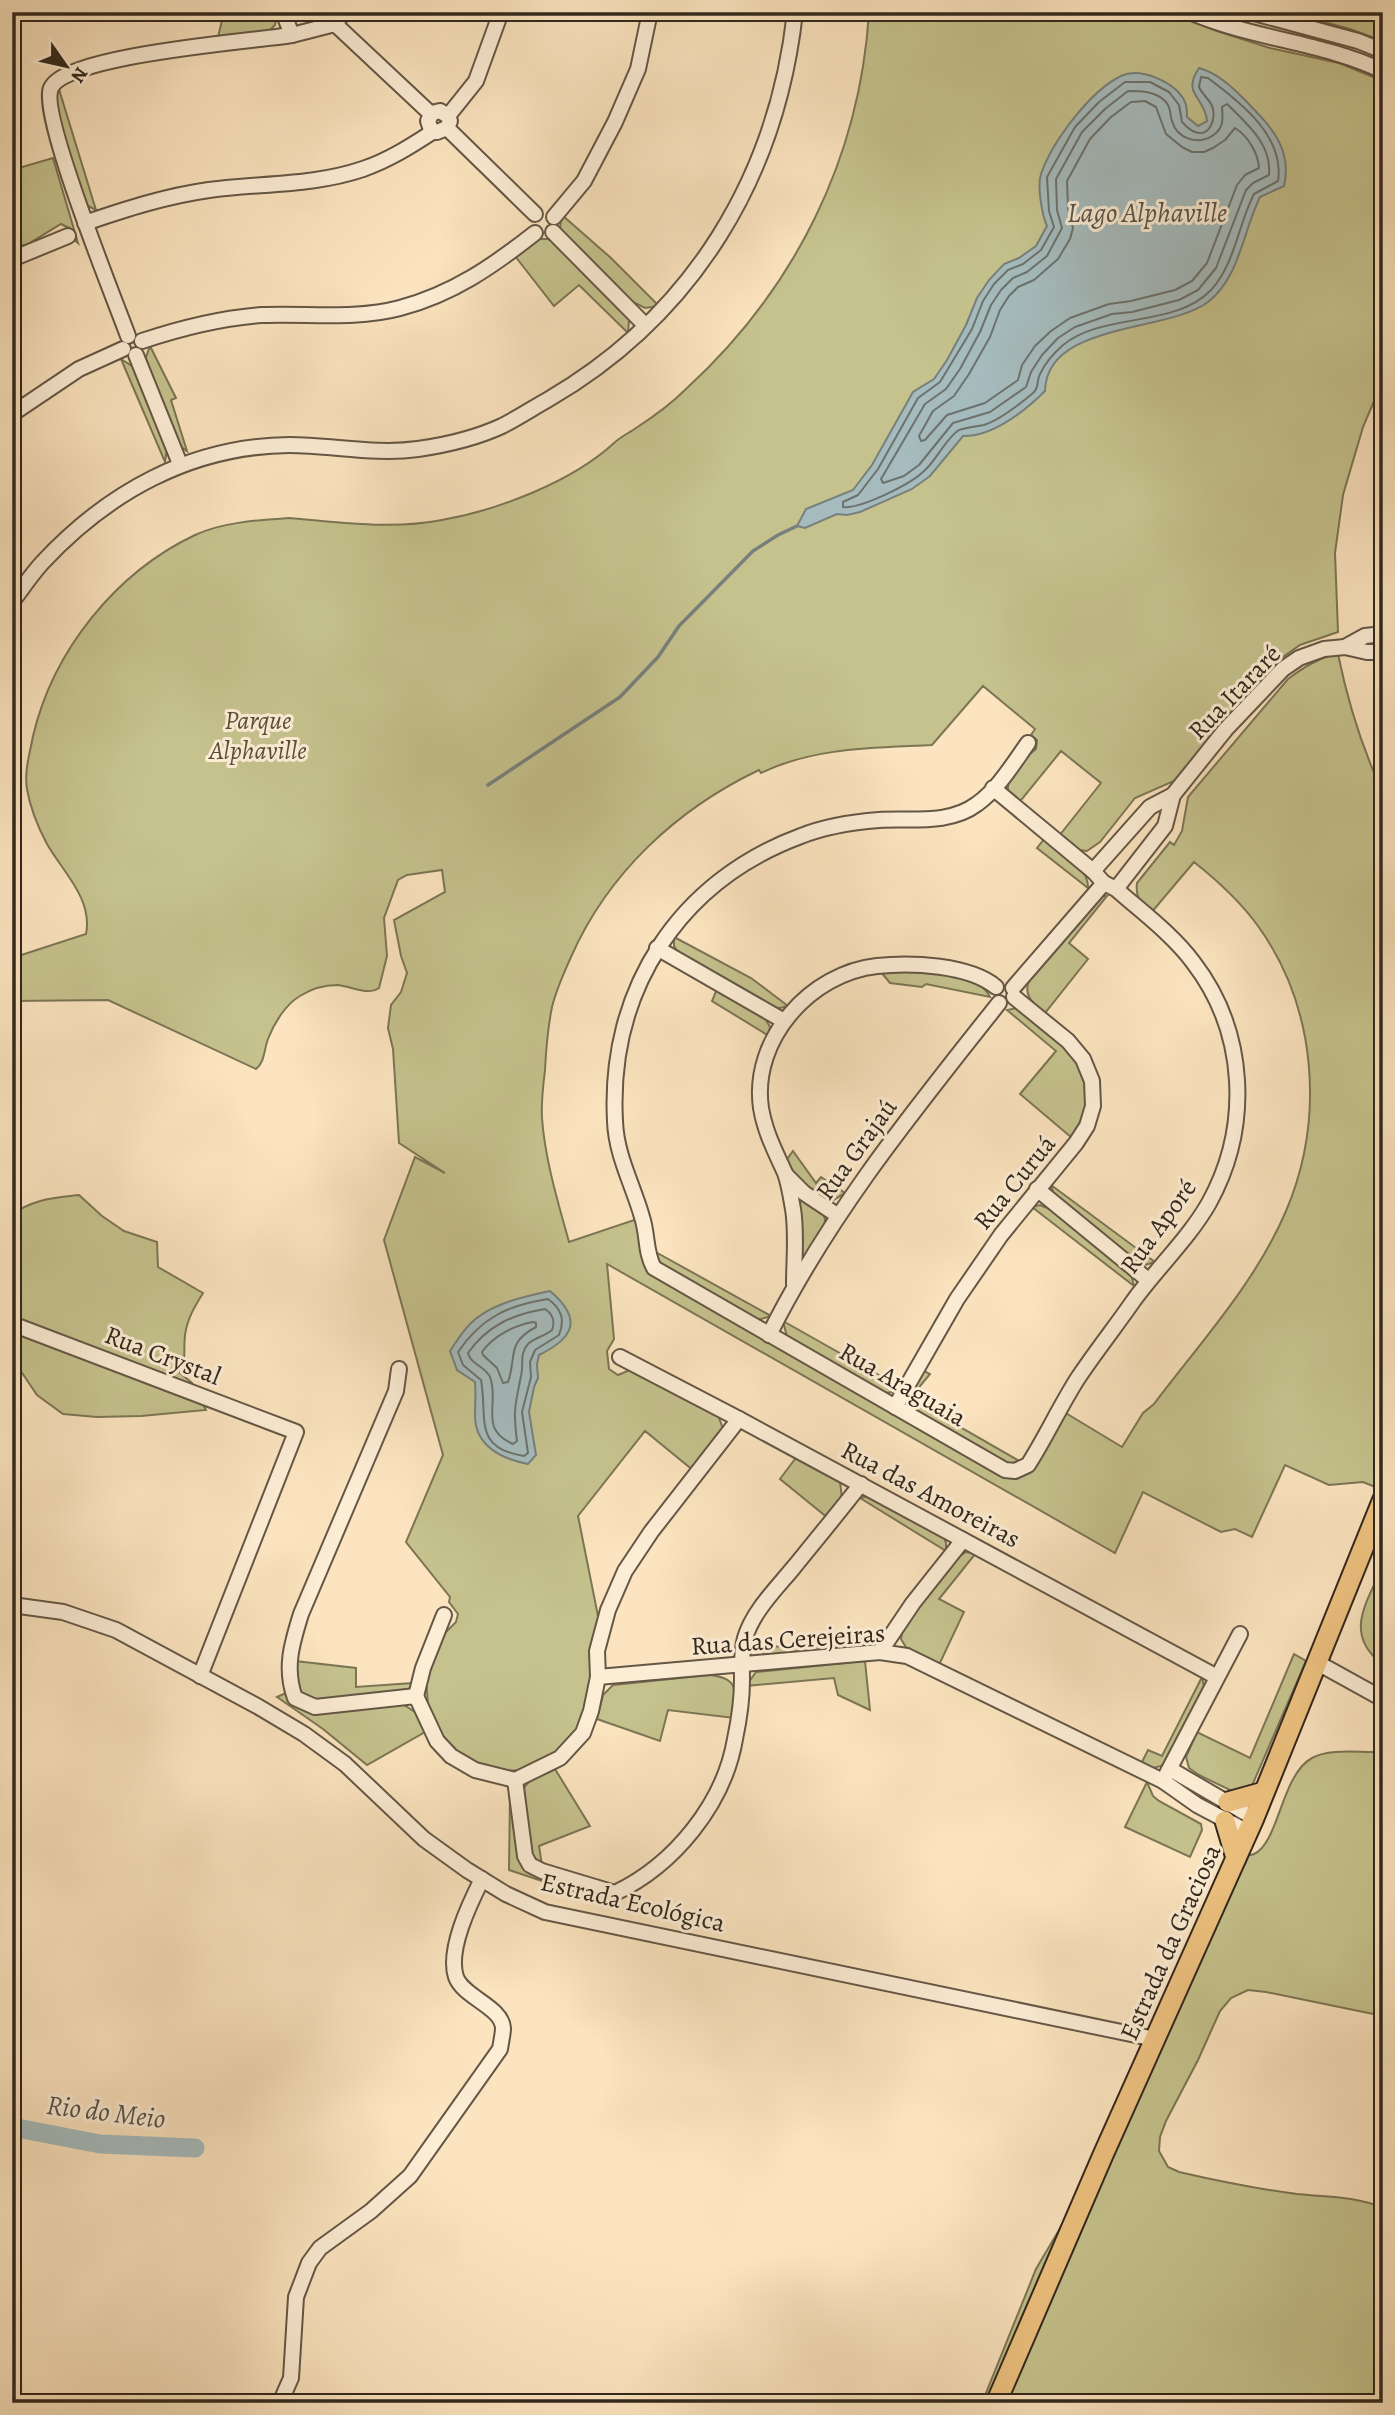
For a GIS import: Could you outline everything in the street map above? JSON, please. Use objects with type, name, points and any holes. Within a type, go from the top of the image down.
[{"type":"main road","name":"Estrada da Graciosa","points":[[996,2403],[1290,1734],[1316,1662],[1383,1499]]},
{"type":"main road","points":[[1236,1858],[1226,1812],[1264,1792]]},
{"type":"street","points":[[283,12],[292,34]]},
{"type":"street","points":[[85,223],[153,200],[209,190],[297,183],[340,175],[363,169],[398,154],[443,125],[476,81],[501,12]]},
{"type":"street","points":[[554,217],[584,181],[615,122],[638,69],[650,12]]},
{"type":"street","points":[[12,602],[40,564],[85,522],[133,489],[180,464],[252,446],[312,445],[378,452],[455,442],[501,426],[580,380],[664,309],[699,267],[726,227],[753,176],[776,116],[786,77],[795,12]]},
{"type":"street","points":[[1190,12],[1245,31],[1331,51],[1383,71]]},
{"type":"street","points":[[1250,12],[1358,41],[1383,51]]},
{"type":"street","points":[[180,464],[85,223],[52,118],[49,100],[51,87],[61,77],[130,58],[192,46],[292,34],[339,18],[431,114],[440,110],[443,125],[535,214]]},
{"type":"street","points":[[545,211],[554,217],[556,224],[552,232],[543,236],[534,233],[530,224],[535,214],[545,211]]},
{"type":"street","points":[[552,232],[645,325]]},
{"type":"street","points":[[12,414],[79,369],[132,345],[178,329],[226,318],[368,314],[400,308],[472,278],[494,265],[534,233]]},
{"type":"street","points":[[12,259],[68,236]]},
{"type":"street","name":"Rua Itararé","points":[[1345,647],[1365,636],[1383,634]]},
{"type":"street","name":"Rua Itararé","points":[[1173,795],[1226,729],[1283,669],[1299,658],[1324,649],[1345,647],[1383,652]]},
{"type":"street","name":"Rua Araguaia","points":[[1015,1471],[1004,1470],[654,1268],[647,1255],[647,1237],[642,1215],[620,1154],[615,1121],[617,1058],[633,995],[657,948],[696,902],[722,878],[766,850],[803,835],[839,825],[956,815],[976,804],[993,788],[1028,743]]},
{"type":"street","name":"Rua Aporé","points":[[993,788],[1093,871],[1194,962],[1217,1002],[1232,1039],[1239,1083],[1236,1127],[1225,1171],[1208,1205],[1148,1280],[1079,1376],[1028,1465],[1015,1471]]},
{"type":"street","points":[[1093,871],[1150,807],[1173,795]]},
{"type":"street","points":[[996,988],[994,997],[999,1003],[1007,1004],[1013,993],[1165,826],[1173,795]]},
{"type":"street","points":[[12,926],[12,932]]},
{"type":"street","points":[[657,948],[784,1021]]},
{"type":"street","points":[[794,1284],[794,1214],[786,1175],[768,1137],[761,1105],[762,1073],[771,1044],[784,1021],[801,1001],[824,984],[847,973],[870,967],[898,964],[937,967],[969,974],[990,982],[996,988]]},
{"type":"street","points":[[996,988],[1005,984],[1013,993]]},
{"type":"street","name":"Rua Curuá","points":[[895,1407],[957,1299],[1001,1235],[1076,1143],[1087,1126],[1093,1106],[1092,1081],[1083,1059],[1068,1041],[1013,993]]},
{"type":"street","name":"Rua Grajaú","points":[[769,1335],[794,1284],[837,1215],[911,1114],[999,1003]]},
{"type":"street","points":[[786,1175],[804,1193],[837,1215]]},
{"type":"street","points":[[1037,1189],[1148,1280]]},
{"type":"street","name":"Rua Crystal","points":[[12,1324],[296,1432],[200,1676]]},
{"type":"street","name":"Rua das Amoreiras","points":[[620,1357],[1217,1677]]},
{"type":"street","points":[[399,1369],[397,1391],[301,1614],[291,1646],[288,1680],[295,1698],[315,1707],[416,1696]]},
{"type":"street","points":[[444,1615],[423,1668],[416,1696],[437,1741],[451,1756],[475,1770],[515,1780],[560,1758],[583,1733],[591,1711],[598,1677],[597,1651],[608,1610],[625,1571],[651,1532],[739,1419]]},
{"type":"street","points":[[515,1780],[525,1856],[530,1865],[615,1894],[654,1871],[679,1847],[705,1815],[720,1784],[735,1741],[742,1681],[740,1666],[745,1637],[753,1621],[861,1484]]},
{"type":"street","points":[[880,1652],[963,1539]]},
{"type":"street","name":"Estrada Ecológica","points":[[12,1605],[63,1612],[116,1630],[257,1706],[345,1764],[425,1839],[506,1894],[545,1912],[1155,2039]]},
{"type":"street","points":[[1167,1775],[1240,1634]]},
{"type":"street","name":"Rua das Cerejeiras","points":[[598,1677],[880,1652],[907,1656],[1167,1775],[1251,1825]]},
{"type":"street","points":[[1316,1662],[1383,1699]]},
{"type":"street","points":[[280,2403],[291,2378],[296,2297],[309,2263],[320,2248],[371,2211],[410,2176],[500,2049],[503,2026],[499,2017],[464,1989],[456,1979],[454,1965],[462,1920],[482,1879]]},
{"type":"green space","points":[[224,12],[278,12],[275,25],[269,31],[218,37]]},
{"type":"green space","name":"Parque Alphaville","points":[[869,12],[1167,12],[1270,48],[1339,63],[1383,81],[1383,380],[1363,427],[1343,495],[1335,553],[1338,632],[1300,645],[1273,664],[1174,781],[1135,798],[1100,842],[1087,851],[1078,850],[1059,836],[1101,783],[1061,751],[1018,804],[1008,792],[1008,786],[1016,768],[1036,749],[1037,740],[1031,735],[1035,729],[983,686],[932,745],[845,750],[802,758],[761,773],[759,770],[700,804],[673,824],[625,871],[604,898],[571,957],[552,1007],[542,1118],[549,1165],[569,1242],[637,1219],[644,1264],[655,1277],[993,1471],[1019,1476],[1064,1412],[1122,1447],[1143,1413],[1154,1404],[1226,1311],[1274,1237],[1298,1176],[1310,1102],[1309,1065],[1293,992],[1278,958],[1251,917],[1212,876],[1194,862],[1151,913],[1140,900],[1137,883],[1170,842],[1174,845],[1182,831],[1188,797],[1288,679],[1324,658],[1338,654],[1356,725],[1383,793],[1383,1482],[1380,1489],[1363,1482],[1329,1485],[1285,1465],[1252,1537],[1235,1529],[1221,1532],[1143,1492],[1115,1553],[607,1264],[614,1339],[607,1351],[609,1369],[618,1375],[632,1369],[718,1415],[723,1429],[694,1471],[645,1431],[578,1516],[599,1621],[585,1718],[563,1750],[523,1770],[486,1768],[464,1758],[443,1741],[428,1706],[426,1677],[443,1635],[456,1622],[458,1614],[449,1602],[450,1597],[406,1542],[443,1455],[384,1240],[415,1157],[445,1173],[399,1143],[393,1049],[388,1028],[391,1005],[401,992],[407,973],[394,920],[445,892],[442,870],[407,875],[398,880],[384,918],[387,956],[379,988],[364,991],[332,985],[300,996],[277,1020],[261,1063],[256,1069],[108,1000],[12,1001],[12,958],[86,934],[87,921],[81,898],[47,844],[30,803],[26,776],[33,736],[55,674],[92,618],[139,570],[195,535],[229,524],[266,520],[289,518],[404,524],[442,520],[487,509],[534,492],[578,470],[674,400],[725,350],[759,309],[789,265],[815,218],[836,170],[852,119],[863,66]]},
{"type":"green space","points":[[1287,12],[1383,12],[1383,41],[1350,29]]},
{"type":"green space","points":[[58,86],[96,210],[84,204],[53,102]]},
{"type":"green space","points":[[53,158],[78,243],[71,237],[69,228],[61,224],[28,244],[12,248],[12,170]]},
{"type":"green space","points":[[562,215],[611,258],[659,306],[645,308],[633,302],[562,232]]},
{"type":"green space","points":[[538,239],[555,242],[625,313],[629,320],[628,333],[579,285],[554,306],[515,256]]},
{"type":"green space","points":[[150,346],[176,398],[171,400],[187,451],[181,447],[145,360]]},
{"type":"green space","points":[[121,359],[135,368],[167,449],[165,462]]},
{"type":"green space","points":[[1045,838],[1079,866],[1087,880],[1088,888],[1037,848]]},
{"type":"green space","points":[[1101,896],[1107,896],[1069,943],[1088,959],[1045,1013],[1028,995],[1029,980]]},
{"type":"green space","points":[[674,937],[751,978],[788,1006],[771,1007],[678,953],[674,946]]},
{"type":"green space","points":[[880,971],[950,974],[975,982],[984,988],[990,997],[926,984],[922,987],[890,983]]},
{"type":"green space","points":[[717,989],[765,1018],[770,1027],[769,1036],[712,1001]]},
{"type":"green space","points":[[1017,1008],[1073,1052],[1086,1084],[1087,1100],[1083,1119],[1072,1138],[1020,1094],[1056,1051],[1007,1010]]},
{"type":"green space","points":[[793,1151],[816,1183],[821,1177],[845,1193],[832,1201],[811,1192],[785,1162]]},
{"type":"green space","points":[[1051,1185],[1155,1262],[1145,1265],[1133,1260],[1054,1195]]},
{"type":"green space","points":[[797,1194],[819,1210],[825,1220],[822,1232],[803,1261],[800,1260]]},
{"type":"green space","points":[[79,1195],[124,1231],[157,1242],[158,1267],[203,1293],[188,1324],[180,1373],[192,1383],[206,1410],[141,1416],[97,1417],[63,1414],[37,1395],[12,1358],[12,1215],[35,1202]]},
{"type":"green space","points":[[1040,1205],[1052,1210],[1131,1274],[1134,1286],[1032,1207]]},
{"type":"green space","points":[[652,1250],[771,1316],[754,1319],[658,1266]]},
{"type":"green space","points":[[783,1321],[900,1387],[885,1393],[787,1337]]},
{"type":"green space","points":[[922,1370],[930,1374],[920,1386],[915,1401],[1021,1462],[1007,1464],[915,1412],[910,1396]]},
{"type":"green space","points":[[798,1455],[840,1481],[842,1499],[828,1518],[780,1479]]},
{"type":"green space","points":[[868,1496],[943,1535],[946,1551],[860,1498]]},
{"type":"green space","points":[[966,1552],[976,1553],[939,1599],[964,1612],[939,1665],[907,1649],[901,1639],[903,1627],[954,1560]]},
{"type":"green space","points":[[1383,1566],[1383,1665],[1364,1642],[1361,1630],[1365,1606]]},
{"type":"green space","points":[[880,1636],[866,1649],[767,1657],[756,1648],[830,1643]]},
{"type":"green space","points":[[1294,1654],[1306,1661],[1251,1788],[1234,1792],[1189,1768],[1186,1757],[1197,1732],[1250,1758]]},
{"type":"green space","points":[[295,1661],[356,1668],[356,1687],[414,1683],[408,1690],[401,1692],[316,1701],[298,1690]]},
{"type":"green space","points":[[865,1661],[870,1710],[838,1695],[834,1678],[746,1686],[756,1672]]},
{"type":"green space","points":[[709,1675],[727,1679],[734,1688],[734,1718],[668,1710],[660,1741],[597,1719],[603,1695],[613,1685]]},
{"type":"green space","points":[[1202,1677],[1205,1690],[1165,1765],[1153,1768],[1141,1764],[1148,1750],[1162,1756]]},
{"type":"green space","points":[[288,1692],[292,1699],[404,1705],[418,1714],[425,1732],[367,1765],[323,1729],[277,1697]]},
{"type":"green space","points":[[1333,1752],[1372,1752],[1383,1755],[1383,2016],[1266,1992],[1248,1990],[1231,1998],[1220,2011],[1166,2121],[1160,2137],[1159,2151],[1168,2167],[1179,2172],[1268,2190],[1352,2199],[1383,2208],[1383,2403],[982,2403],[1036,2269],[1101,2159],[1238,1855],[1252,1855],[1262,1847],[1269,1837],[1293,1779],[1312,1758]]},
{"type":"green space","points":[[555,1769],[590,1826],[539,1846],[542,1865],[531,1854],[524,1788],[531,1779]]},
{"type":"green space","points":[[1147,1782],[1153,1796],[1159,1801],[1201,1824],[1202,1830],[1190,1857],[1125,1827]]},
{"type":"green space","points":[[510,1792],[520,1858],[606,1897],[605,1902],[509,1870]]},
{"type":"water","name":"Lago Alphaville","points":[[1199,68],[1223,80],[1253,109],[1277,138],[1285,160],[1284,186],[1260,197],[1234,267],[1219,292],[1208,302],[1189,312],[1112,332],[1065,352],[1051,369],[1045,391],[1037,399],[996,427],[963,436],[930,476],[912,489],[860,512],[837,514],[805,528],[797,526],[806,509],[853,490],[872,465],[913,392],[934,379],[947,360],[977,298],[989,280],[1004,264],[1019,258],[1036,246],[1047,226],[1041,200],[1041,174],[1054,147],[1085,105],[1109,83],[1121,76],[1138,73],[1157,78],[1174,88],[1186,104],[1187,117],[1198,126],[1207,121],[1192,84]]},
{"type":"water","points":[[550,1291],[567,1310],[570,1327],[560,1342],[539,1355],[538,1378],[529,1412],[536,1455],[528,1464],[500,1455],[485,1443],[476,1426],[475,1382],[457,1370],[450,1351],[467,1327],[487,1311],[507,1302]]},
{"type":"waterway","points":[[488,785],[620,697],[658,657],[679,626],[753,551],[797,526]]},
{"type":"waterway","name":"Rio do Meio","points":[[12,2127],[100,2144],[195,2148]]}]
